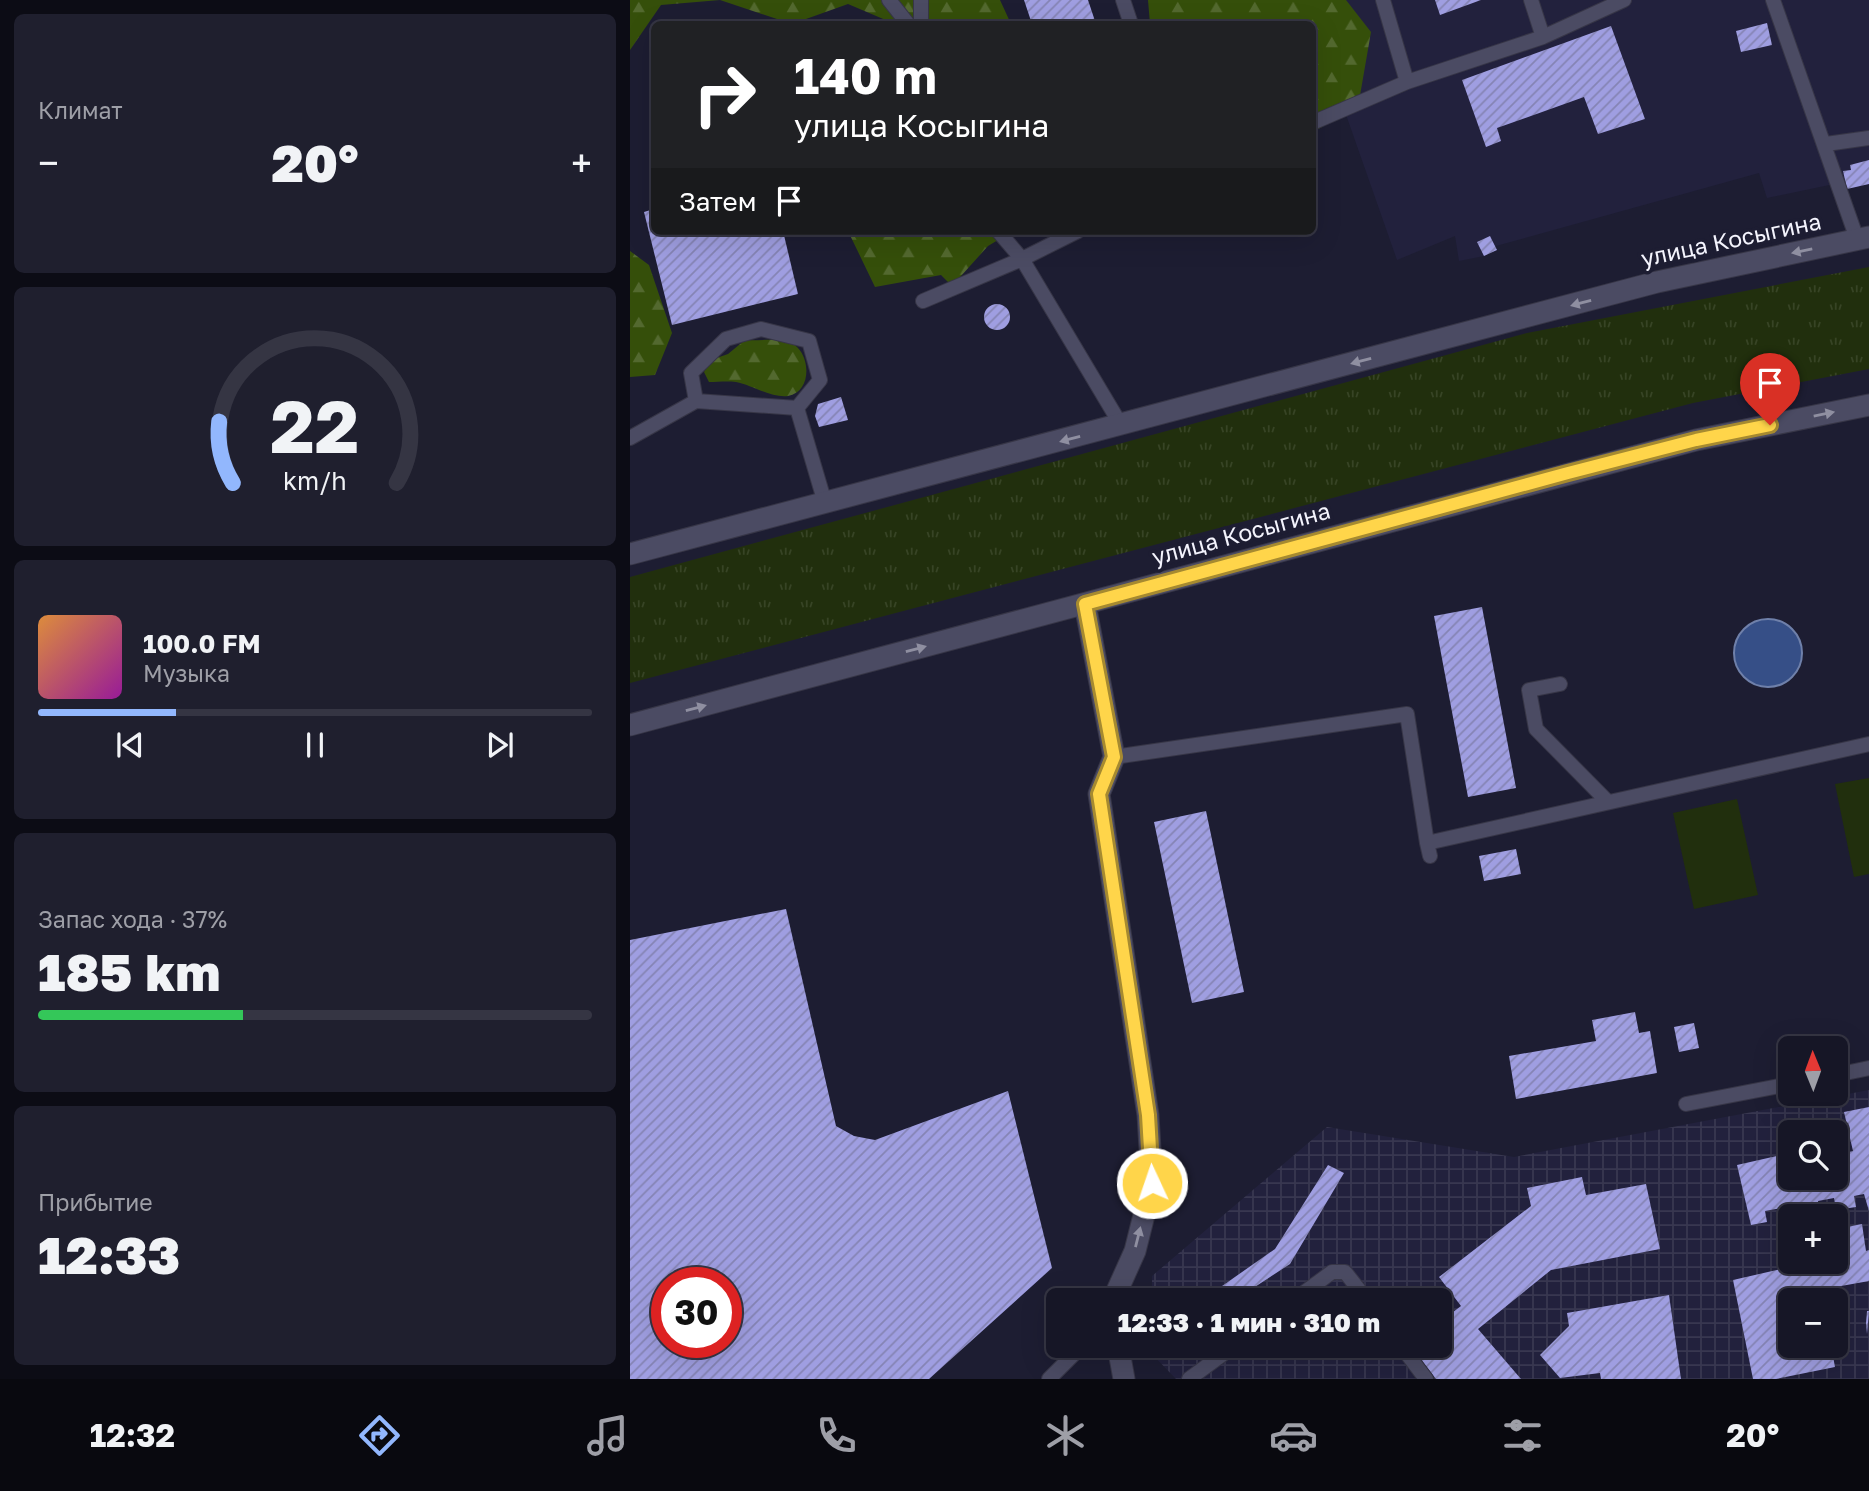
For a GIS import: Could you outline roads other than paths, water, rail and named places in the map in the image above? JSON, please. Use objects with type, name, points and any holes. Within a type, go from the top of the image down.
[{"type":"main road","name":"улица Косыгина","points":[[630,554],[1657,282],[1863,238]]},
{"type":"main road","name":"улица Косыгина","points":[[630,725],[1696,440],[1869,405]]},
{"type":"main road","points":[[1085,604],[1114,757],[1099,794],[1148,1115],[1152,1183],[1135,1251],[1118,1288]]},
{"type":"main road","points":[[1120,1358],[1124,1379]]},
{"type":"lane","points":[[889,0],[906,21]]},
{"type":"lane","points":[[920,21],[921,0]]},
{"type":"lane","points":[[1123,0],[1130,21]]},
{"type":"lane","points":[[1383,0],[1406,82]]},
{"type":"lane","points":[[1531,0],[1543,37]]},
{"type":"lane","points":[[1316,121],[1406,82],[1543,37],[1624,0]]},
{"type":"lane","points":[[1773,0],[1863,238]]},
{"type":"lane","points":[[1826,144],[1869,138]]},
{"type":"lane","points":[[1001,235],[1022,259],[1121,425]]},
{"type":"lane","points":[[923,300],[1022,259],[1070,235]]},
{"type":"lane","points":[[695,401],[691,373],[726,339],[761,329],[809,341],[820,380],[797,408]]},
{"type":"lane","points":[[630,438],[695,401],[797,408]]},
{"type":"lane","points":[[797,408],[825,503]]},
{"type":"lane","points":[[1560,684],[1529,691],[1536,729],[1608,802]]},
{"type":"lane","points":[[1114,757],[1407,714],[1429,849],[1608,802],[1869,744]]},
{"type":"lane","points":[[1848,1072],[1869,1068]]},
{"type":"lane","points":[[1686,1104],[1778,1086]]},
{"type":"lane","points":[[1310,1288],[1332,1272],[1345,1272],[1358,1288]]},
{"type":"lane","points":[[1049,1379],[1070,1358]]},
{"type":"lane","points":[[1189,1379],[1218,1358]]},
{"type":"lane","points":[[1410,1358],[1426,1379]]},
{"type":"water","points":[[1775,619],[1796,634],[1802,646],[1800,666],[1792,677],[1775,687],[1761,687],[1744,677],[1736,666],[1734,646],[1744,629],[1755,621]]}]
